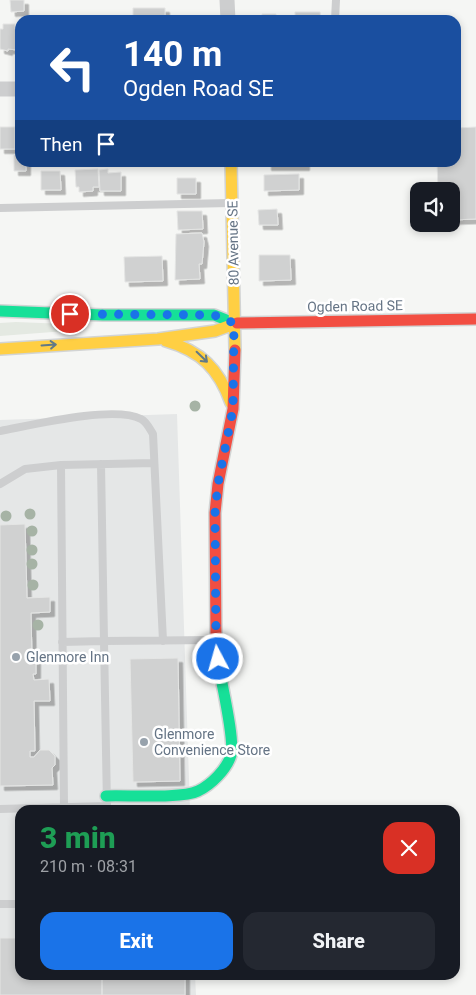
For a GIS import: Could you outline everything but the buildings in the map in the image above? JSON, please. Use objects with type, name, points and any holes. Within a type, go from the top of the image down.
[{"type":"street","points":[[227,0],[228,15]]},
{"type":"street","points":[[0,89],[15,89]]},
{"type":"street","name":"80 Avenue SE","points":[[107,804],[198,791],[223,771],[231,754],[231,738],[223,698],[216,640],[215,513],[218,484],[233,409],[234,323],[231,167]]},
{"type":"street","name":"Ogden Road SE","points":[[0,311],[103,316],[214,315],[234,323]]},
{"type":"street","name":"Ogden Road SE","points":[[0,349],[158,339],[215,331],[234,323],[476,319]]},
{"type":"street","points":[[158,339],[185,345],[198,351],[218,373],[227,390],[233,409]]},
{"type":"lane","points":[[335,15],[336,0]]},
{"type":"lane","points":[[0,208],[232,203]]},
{"type":"lane","points":[[0,431],[60,420],[125,414],[143,420],[153,434],[162,641]]},
{"type":"lane","points":[[0,484],[25,469],[61,464],[154,463]]},
{"type":"lane","points":[[61,464],[64,805]]},
{"type":"lane","points":[[93,805],[107,804],[101,464]]},
{"type":"lane","points":[[62,642],[216,640]]},
{"type":"lane","points":[[0,809],[15,809]]},
{"type":"lane","points":[[0,904],[15,904]]},
{"type":"shaded area","points":[[0,323],[66,324],[66,331],[0,336]]},
{"type":"shaded area","points":[[177,414],[190,805],[15,805],[15,980],[195,980],[196,995],[0,995],[0,420]]},
{"type":"traffic: fast","points":[[0,311],[103,315],[214,315],[234,323]]},
{"type":"traffic: fast","points":[[106,796],[180,795],[198,791],[218,776],[226,766],[232,748],[230,726],[219,667]]},
{"type":"traffic: slow","points":[[231,167],[235,350]]},
{"type":"traffic: slow","points":[[0,349],[158,339],[215,331],[237,323]]},
{"type":"traffic: slow","points":[[166,341],[189,350],[207,363],[221,380],[231,403]]},
{"type":"traffic: jam","points":[[237,323],[476,319]]},
{"type":"traffic: jam","points":[[219,667],[216,640],[215,513],[218,484],[233,409],[235,350]]},
{"type":"place","name":"Glenmore Inn","points":[[16,657]]},
{"type":"place","name":"Glenmore Convenience Store","points":[[144,742]]},
{"type":"route","points":[[70,314],[103,316],[214,315],[234,323],[233,409],[218,484],[215,513],[216,640],[218,659]]}]
